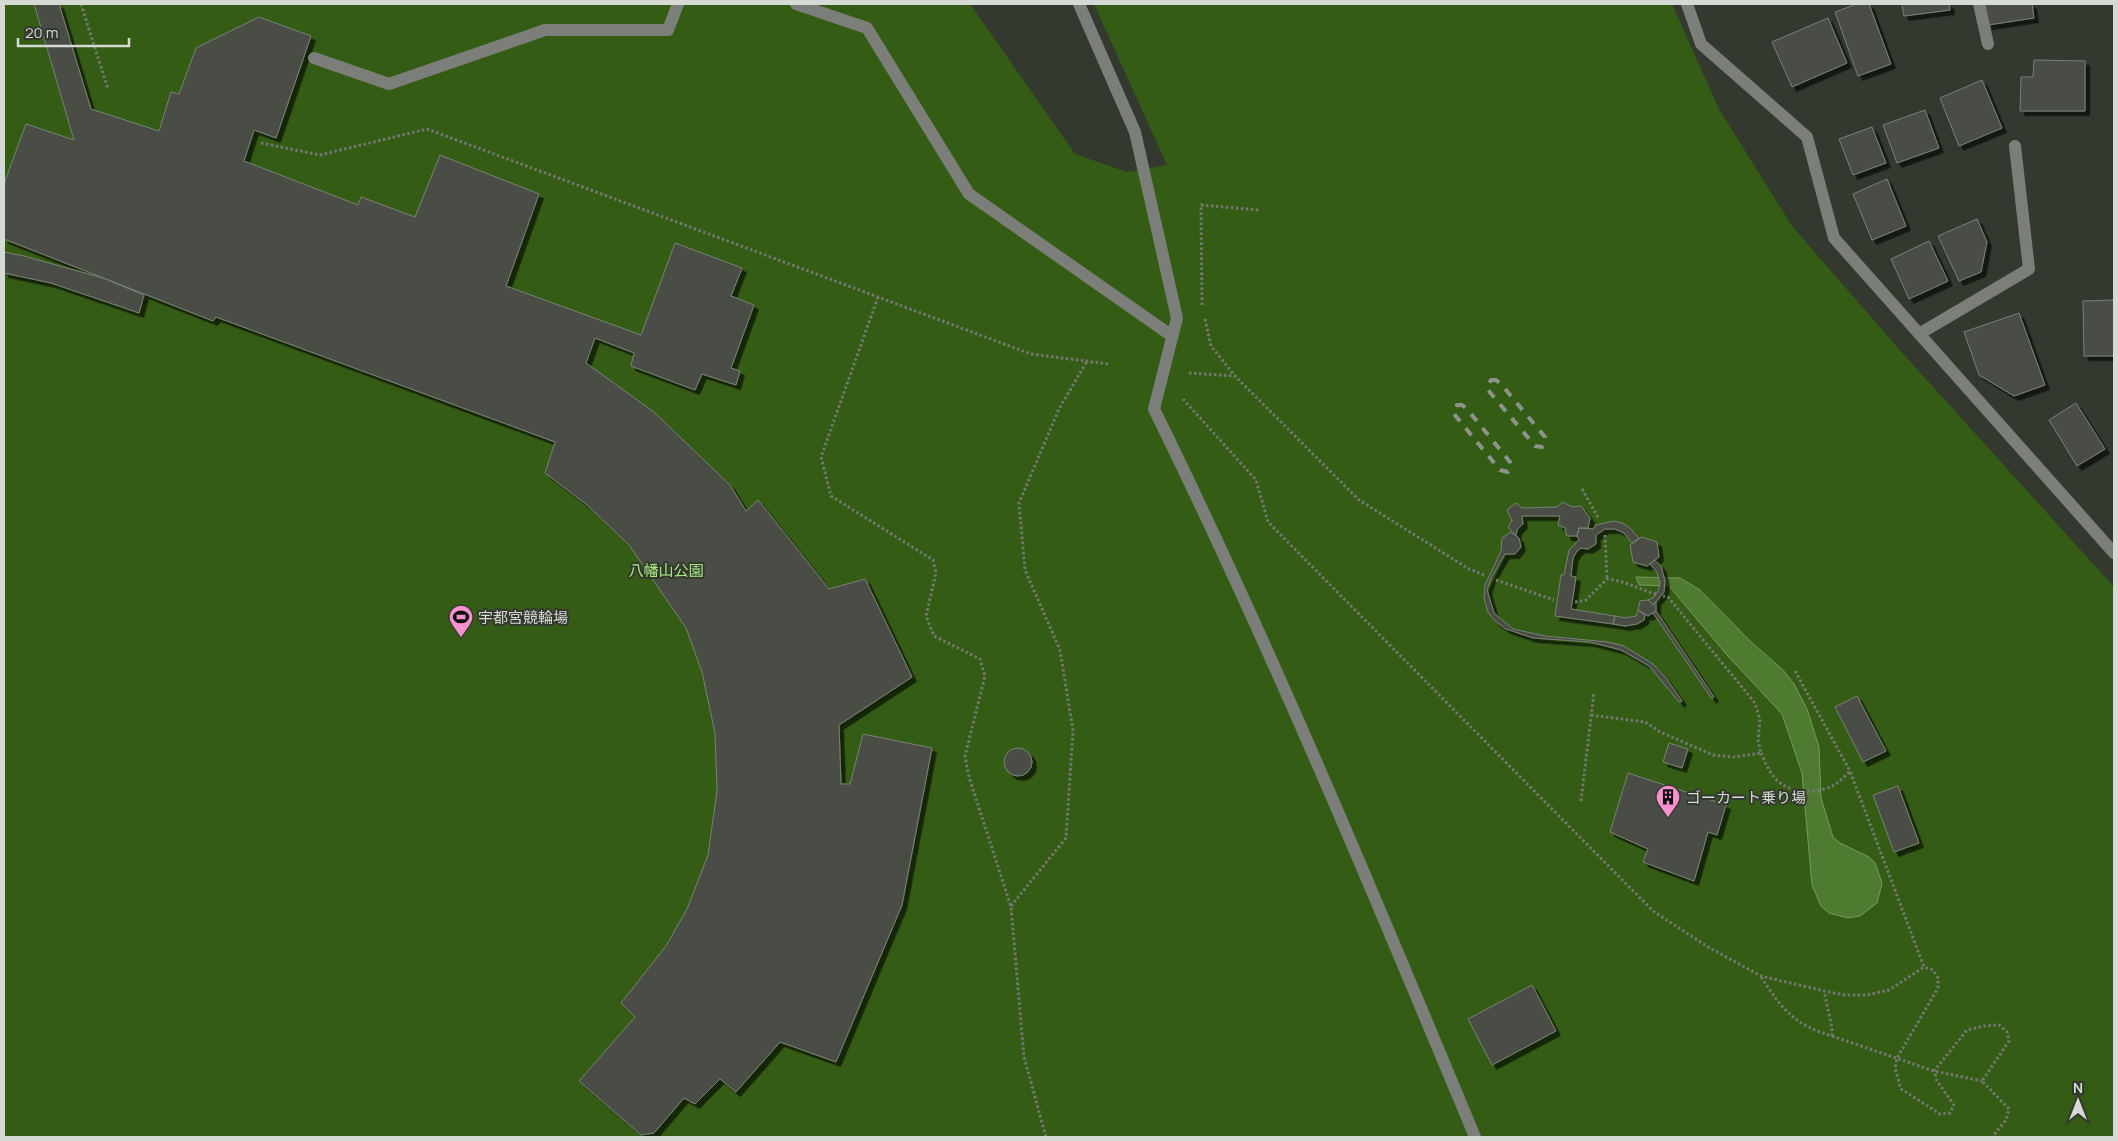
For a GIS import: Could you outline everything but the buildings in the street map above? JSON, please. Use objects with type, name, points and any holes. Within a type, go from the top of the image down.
[{"type":"street","points":[[314,58],[389,84],[545,30],[668,30],[678,4]]},
{"type":"street","points":[[796,4],[867,28],[969,194],[1172,336]]},
{"type":"street","points":[[1079,4],[1136,132],[1177,318],[1154,409],[1214,533],[1330,794],[1476,1137]]},
{"type":"street","points":[[1687,4],[1701,44],[1807,137],[1834,238],[2114,553]]},
{"type":"street","points":[[1979,4],[1988,44]]},
{"type":"street","points":[[1919,334],[2029,269],[2014,146]]},
{"type":"path","points":[[80,4],[108,89]]},
{"type":"path","points":[[261,143],[320,155],[427,129],[1031,354],[1109,364]]},
{"type":"path","points":[[1202,308],[1201,205],[1259,210]]},
{"type":"path","points":[[878,297],[821,457],[831,496],[933,560],[936,573],[926,616],[934,636],[980,660],[985,676],[965,756],[969,777],[1010,907],[1024,1057],[1046,1137]]},
{"type":"path","points":[[1204,318],[1211,346],[1235,376],[1359,500],[1469,569],[1484,575]]},
{"type":"path","points":[[1010,907],[1066,838],[1073,730],[1060,650],[1025,570],[1019,503],[1059,409],[1087,361]]},
{"type":"path","points":[[1186,381],[1188,372],[1235,376]]},
{"type":"path","points":[[1184,390],[1183,398],[1256,480],[1268,522],[1653,911],[1708,946],[1761,976],[1824,991],[1845,995],[1867,995],[1889,990],[1924,968],[1933,970],[1938,978],[1938,988],[1896,1058],[1895,1068],[1901,1088],[1940,1114],[1950,1113],[1954,1105],[1937,1080],[1934,1071]]},
{"type":"path","points":[[1582,489],[1598,519]]},
{"type":"path","points":[[1604,535],[1608,579]]},
{"type":"path","points":[[1575,602],[1586,600],[1608,579],[1622,580],[1640,590],[1656,594]]},
{"type":"path","points":[[1496,580],[1554,600]]},
{"type":"path","points":[[1662,596],[1668,597],[1755,703],[1760,720],[1758,741],[1761,753],[1774,777],[1782,785],[1794,790],[1823,789],[1835,784],[1850,771]]},
{"type":"path","points":[[1795,671],[1850,771],[1924,968]]},
{"type":"path","points":[[1581,801],[1594,692]]},
{"type":"path","points":[[1591,715],[1645,722],[1660,732],[1713,755],[1734,757],[1761,753]]},
{"type":"path","points":[[1761,976],[1780,1006],[1803,1025],[1934,1071],[1982,1081],[2009,1110],[2006,1120],[1992,1137]]},
{"type":"path","points":[[1824,991],[1832,1036]]},
{"type":"path","points":[[1934,1071],[1967,1030],[1999,1025],[2007,1032],[2009,1041],[1982,1081]]},
{"type":"green space","name":"八幡山公園","points":[[4,4],[970,4],[1075,154],[1127,172],[1167,165],[1094,4],[1672,4],[1719,109],[1792,226],[1897,347],[2114,587],[2114,1137],[4,1137]]},
{"type":"shaded area","points":[[1636,577],[1680,578],[1700,590],[1750,641],[1783,670],[1794,684],[1807,709],[1819,747],[1821,798],[1833,837],[1840,843],[1869,857],[1875,863],[1882,883],[1877,903],[1860,916],[1848,918],[1829,913],[1821,906],[1812,885],[1802,773],[1782,714],[1727,655],[1669,586],[1639,585]]},
{"type":"railway","points":[[1491,380],[1496,380],[1501,384],[1545,437],[1545,444],[1542,447],[1535,446],[1488,390],[1487,386],[1491,380]]},
{"type":"railway","points":[[1457,405],[1462,405],[1467,409],[1510,462],[1511,468],[1508,472],[1500,470],[1454,414],[1453,411],[1457,405]]},
{"type":"place","name":"宇都宮競輪場","points":[[461,638]]},
{"type":"place","name":"ゴーカート乗り場","points":[[1668,818]]}]
